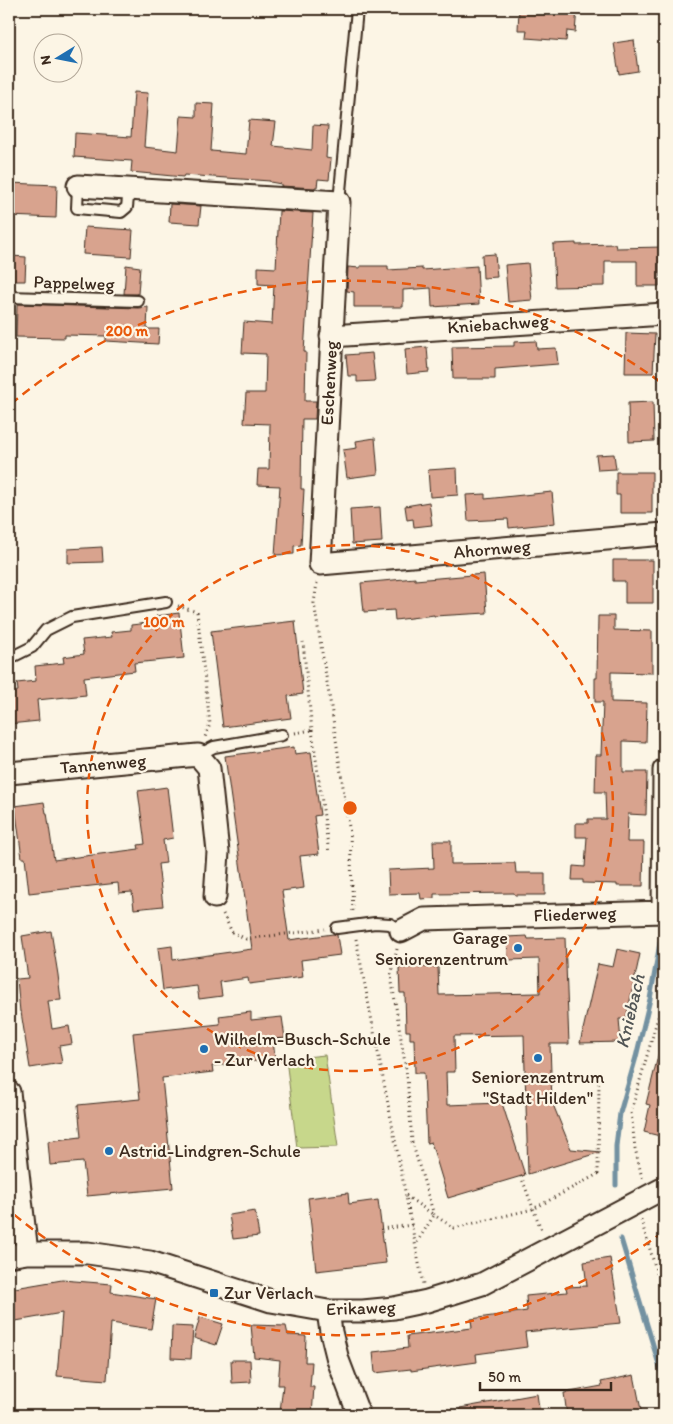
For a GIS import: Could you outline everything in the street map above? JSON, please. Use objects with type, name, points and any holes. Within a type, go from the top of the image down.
[{"type":"street","points":[[78,186],[338,202]]},
{"type":"street","name":"Eschenweg","points":[[320,564],[338,202]]},
{"type":"street","name":"Kniebachweg","points":[[331,336],[664,314]]},
{"type":"street","name":"Ahornweg","points":[[320,564],[664,534]]},
{"type":"street","points":[[201,747],[209,768],[218,852],[215,897]]},
{"type":"street","name":"Tannenweg","points":[[9,773],[201,747]]},
{"type":"street","points":[[663,912],[664,770]]},
{"type":"street","name":"Fliederweg","points":[[401,931],[424,919],[663,912]]},
{"type":"street","points":[[9,1092],[18,1255]]},
{"type":"street","name":"Erikaweg","points":[[18,1255],[88,1254],[150,1262],[271,1301],[328,1311],[363,1311],[394,1308],[427,1301],[482,1284],[664,1188]]},
{"type":"street","points":[[328,1311],[338,1360],[359,1415]]},
{"type":"lane","name":"Eschenweg","points":[[338,202],[357,9]]},
{"type":"lane","name":"Pappelweg","points":[[9,297],[138,301]]},
{"type":"lane","points":[[9,657],[32,647],[46,630],[72,617],[166,602]]},
{"type":"lane","name":"Tannenweg","points":[[201,747],[214,747],[282,736]]},
{"type":"lane","points":[[337,928],[374,923],[390,924],[401,931]]},
{"type":"path","points":[[166,602],[197,612],[210,724],[201,747]]},
{"type":"path","points":[[304,642],[312,730],[329,853]]},
{"type":"path","points":[[282,736],[312,730]]},
{"type":"path","points":[[215,897],[232,932],[246,939],[337,928]]},
{"type":"path","points":[[401,931],[391,976],[407,1076],[412,1142],[434,1215],[416,1244]]},
{"type":"path","points":[[643,1181],[635,1148],[631,1112],[664,996]]},
{"type":"path","points":[[406,1196],[454,1228],[533,1209],[598,1174],[598,1080]]},
{"type":"path","points":[[521,1176],[543,1235]]},
{"type":"path","points":[[640,1220],[664,1296]]},
{"type":"path","points":[[382,1229],[412,1225]]},
{"type":"green space","points":[[325,1055],[338,1147],[297,1148],[286,1059]]},
{"type":"building","points":[[519,9],[577,9],[575,32],[567,31],[566,41],[526,38],[527,30],[518,30]]},
{"type":"building","points":[[634,40],[638,71],[619,74],[614,43]]},
{"type":"building","points":[[134,92],[148,93],[144,147],[178,151],[181,116],[196,117],[196,103],[214,104],[211,151],[246,154],[249,120],[276,122],[273,146],[312,150],[313,125],[328,126],[326,158],[331,159],[329,180],[318,179],[317,187],[315,188],[281,186],[281,184],[270,181],[184,175],[183,177],[131,172],[132,161],[74,157],[75,133],[131,137]]},
{"type":"building","points":[[9,183],[57,185],[56,218],[9,216]]},
{"type":"building","points":[[170,204],[201,206],[199,224],[169,222]]},
{"type":"building","points":[[279,211],[313,213],[304,352],[306,352],[305,401],[316,401],[315,419],[302,419],[301,489],[304,489],[301,545],[294,546],[294,554],[275,555],[280,486],[257,485],[258,469],[269,469],[270,424],[244,423],[246,393],[265,393],[266,354],[242,353],[244,322],[272,324],[274,285],[258,284],[258,267],[276,268]]},
{"type":"building","points":[[85,227],[133,230],[131,257],[83,254]]},
{"type":"building","points":[[576,243],[576,245],[615,244],[616,248],[664,247],[664,262],[659,262],[659,286],[637,286],[637,261],[605,261],[605,286],[555,287],[553,244]]},
{"type":"building","points":[[495,254],[497,277],[483,278],[482,255]]},
{"type":"building","points":[[11,256],[26,257],[25,281],[11,281],[11,278],[9,278],[9,257],[11,258]]},
{"type":"building","points":[[528,263],[532,300],[508,302],[505,265]]},
{"type":"building","points":[[126,265],[140,267],[138,294],[124,294]]},
{"type":"building","points":[[360,266],[388,266],[388,270],[422,268],[422,270],[477,266],[479,304],[432,307],[431,288],[403,290],[403,307],[354,307],[354,292],[347,291],[348,267],[360,268]]},
{"type":"building","points":[[17,304],[148,307],[147,329],[159,329],[158,344],[106,341],[106,336],[65,335],[65,338],[16,337]]},
{"type":"building","points":[[626,333],[655,334],[653,373],[625,373]]},
{"type":"building","points":[[536,341],[537,349],[556,348],[558,364],[495,369],[495,379],[453,379],[452,347],[514,346],[514,342]]},
{"type":"building","points":[[427,347],[429,372],[407,374],[405,349]]},
{"type":"building","points":[[372,353],[375,381],[357,382],[357,376],[348,376],[346,355]]},
{"type":"building","points":[[653,402],[654,441],[629,442],[628,403]]},
{"type":"building","points":[[375,438],[378,474],[347,478],[343,450],[357,448],[356,441]]},
{"type":"building","points":[[614,454],[616,469],[598,470],[596,455]]},
{"type":"building","points":[[457,468],[458,495],[430,497],[428,470]]},
{"type":"building","points":[[616,472],[652,472],[652,513],[620,513],[620,495],[616,495]]},
{"type":"building","points":[[552,492],[555,523],[509,528],[508,519],[468,521],[466,495],[485,494],[485,499]]},
{"type":"building","points":[[429,502],[432,525],[414,527],[413,519],[407,520],[405,506]]},
{"type":"building","points":[[380,507],[382,542],[352,544],[350,509]]},
{"type":"building","points":[[102,547],[103,562],[68,563],[68,549]]},
{"type":"building","points":[[613,560],[653,560],[653,603],[625,603],[625,581],[613,581]]},
{"type":"building","points":[[484,574],[487,613],[434,615],[395,620],[394,610],[364,612],[361,583]]},
{"type":"building","points":[[179,613],[184,658],[134,663],[135,671],[84,677],[86,695],[37,700],[39,721],[9,724],[9,693],[18,691],[17,683],[36,681],[35,666],[64,663],[63,657],[84,654],[82,640],[112,637],[111,632],[131,630],[131,625],[157,622],[156,616]]},
{"type":"building","points":[[598,616],[614,616],[614,630],[652,631],[652,673],[611,672],[611,702],[647,703],[646,742],[623,741],[623,772],[647,772],[646,815],[628,814],[627,842],[644,842],[643,886],[617,886],[617,884],[583,883],[583,880],[572,880],[573,866],[585,867],[587,837],[576,837],[576,823],[588,823],[588,819],[606,819],[605,792],[595,792],[596,755],[601,755],[603,702],[595,702]]},
{"type":"building","points":[[295,621],[303,694],[288,696],[291,718],[223,727],[211,631]]},
{"type":"building","points":[[294,747],[295,754],[311,752],[320,815],[314,816],[319,854],[300,856],[304,888],[282,891],[289,940],[337,935],[340,955],[301,960],[303,977],[249,984],[248,978],[220,982],[222,996],[199,999],[197,986],[163,990],[158,948],[172,946],[173,960],[252,949],[225,756]]},
{"type":"building","points":[[167,787],[173,838],[163,840],[166,863],[158,864],[163,906],[134,909],[132,892],[119,893],[118,883],[29,893],[25,858],[22,858],[15,806],[44,802],[54,860],[139,849],[138,845],[145,844],[138,791]]},
{"type":"building","points":[[433,841],[451,841],[451,864],[515,863],[516,873],[545,873],[545,895],[515,895],[514,893],[434,894],[434,898],[421,899],[420,893],[389,894],[388,870],[434,868]]},
{"type":"building","points":[[51,931],[61,1000],[48,1001],[52,1029],[69,1026],[72,1044],[59,1046],[62,1063],[30,1068],[20,1012],[17,979],[28,978],[22,936]]},
{"type":"building","name":"Seniorenzentrum \"Stadt Hilden\"","points":[[527,936],[528,939],[565,938],[569,1044],[550,1044],[552,1102],[571,1149],[601,1152],[528,1174],[524,1035],[454,1036],[455,1072],[446,1072],[447,1105],[502,1103],[525,1175],[448,1198],[431,1142],[427,1143],[424,1073],[415,1073],[414,1039],[410,1039],[410,1031],[406,1031],[405,993],[400,993],[399,968],[438,967],[439,995],[540,993],[539,959],[508,960],[507,937]]},
{"type":"building","points":[[617,949],[640,954],[626,1019],[619,1019],[621,1042],[580,1043],[598,964],[613,967]]},
{"type":"building","points":[[251,1012],[251,1020],[282,1017],[285,1038],[273,1039],[275,1059],[212,1066],[213,1072],[162,1078],[173,1188],[87,1196],[83,1162],[50,1165],[48,1141],[81,1137],[78,1105],[140,1099],[133,1033],[220,1024],[219,1016]]},
{"type":"building","points":[[659,1052],[664,1053],[664,1137],[644,1132],[650,1105],[646,1104]]},
{"type":"building","points":[[348,1193],[349,1204],[378,1200],[386,1263],[316,1271],[308,1198]]},
{"type":"building","points":[[255,1211],[259,1236],[233,1239],[229,1215]]},
{"type":"building","points":[[610,1258],[621,1323],[525,1332],[527,1347],[476,1354],[477,1362],[411,1371],[411,1369],[375,1373],[373,1352],[408,1348],[407,1336],[472,1328],[471,1319],[527,1311],[526,1296],[567,1292],[566,1287],[587,1286],[584,1262]]},
{"type":"building","points":[[62,1280],[112,1284],[111,1292],[156,1299],[151,1329],[111,1323],[107,1380],[57,1376],[62,1313],[10,1322],[9,1289]]},
{"type":"building","points":[[200,1317],[223,1324],[216,1345],[194,1338]]},
{"type":"building","points":[[251,1325],[286,1326],[288,1335],[306,1336],[305,1362],[312,1362],[310,1387],[314,1387],[312,1415],[280,1412],[283,1385],[278,1385],[280,1360],[254,1357]]},
{"type":"building","points":[[172,1326],[193,1327],[191,1359],[171,1358]]},
{"type":"building","points":[[231,1360],[250,1360],[251,1382],[232,1383]]},
{"type":"building","points":[[634,1375],[642,1415],[567,1415],[564,1393],[602,1386],[601,1382]]},
{"type":"building","points":[[537,1394],[540,1415],[461,1415],[460,1408]]},
{"type":"waterway","name":"Kniebach","points":[[616,1185],[616,1146],[620,1113],[650,999],[662,932]]},
{"type":"waterway","name":"Kniebach","points":[[621,1239],[664,1381]]},
{"type":"place","name":"Garage Seniorenzentrum","points":[[518,948]]},
{"type":"place","name":"Wilhelm-Busch-Schule - Zur Verlach","points":[[204,1049]]},
{"type":"place","name":"Seniorenzentrum \"Stadt Hilden\"","points":[[538,1058]]},
{"type":"place","name":"Astrid-Lindgren-Schule","points":[[109,1151]]},
{"type":"place","name":"Zur Verlach","points":[[214,1293]]}]
